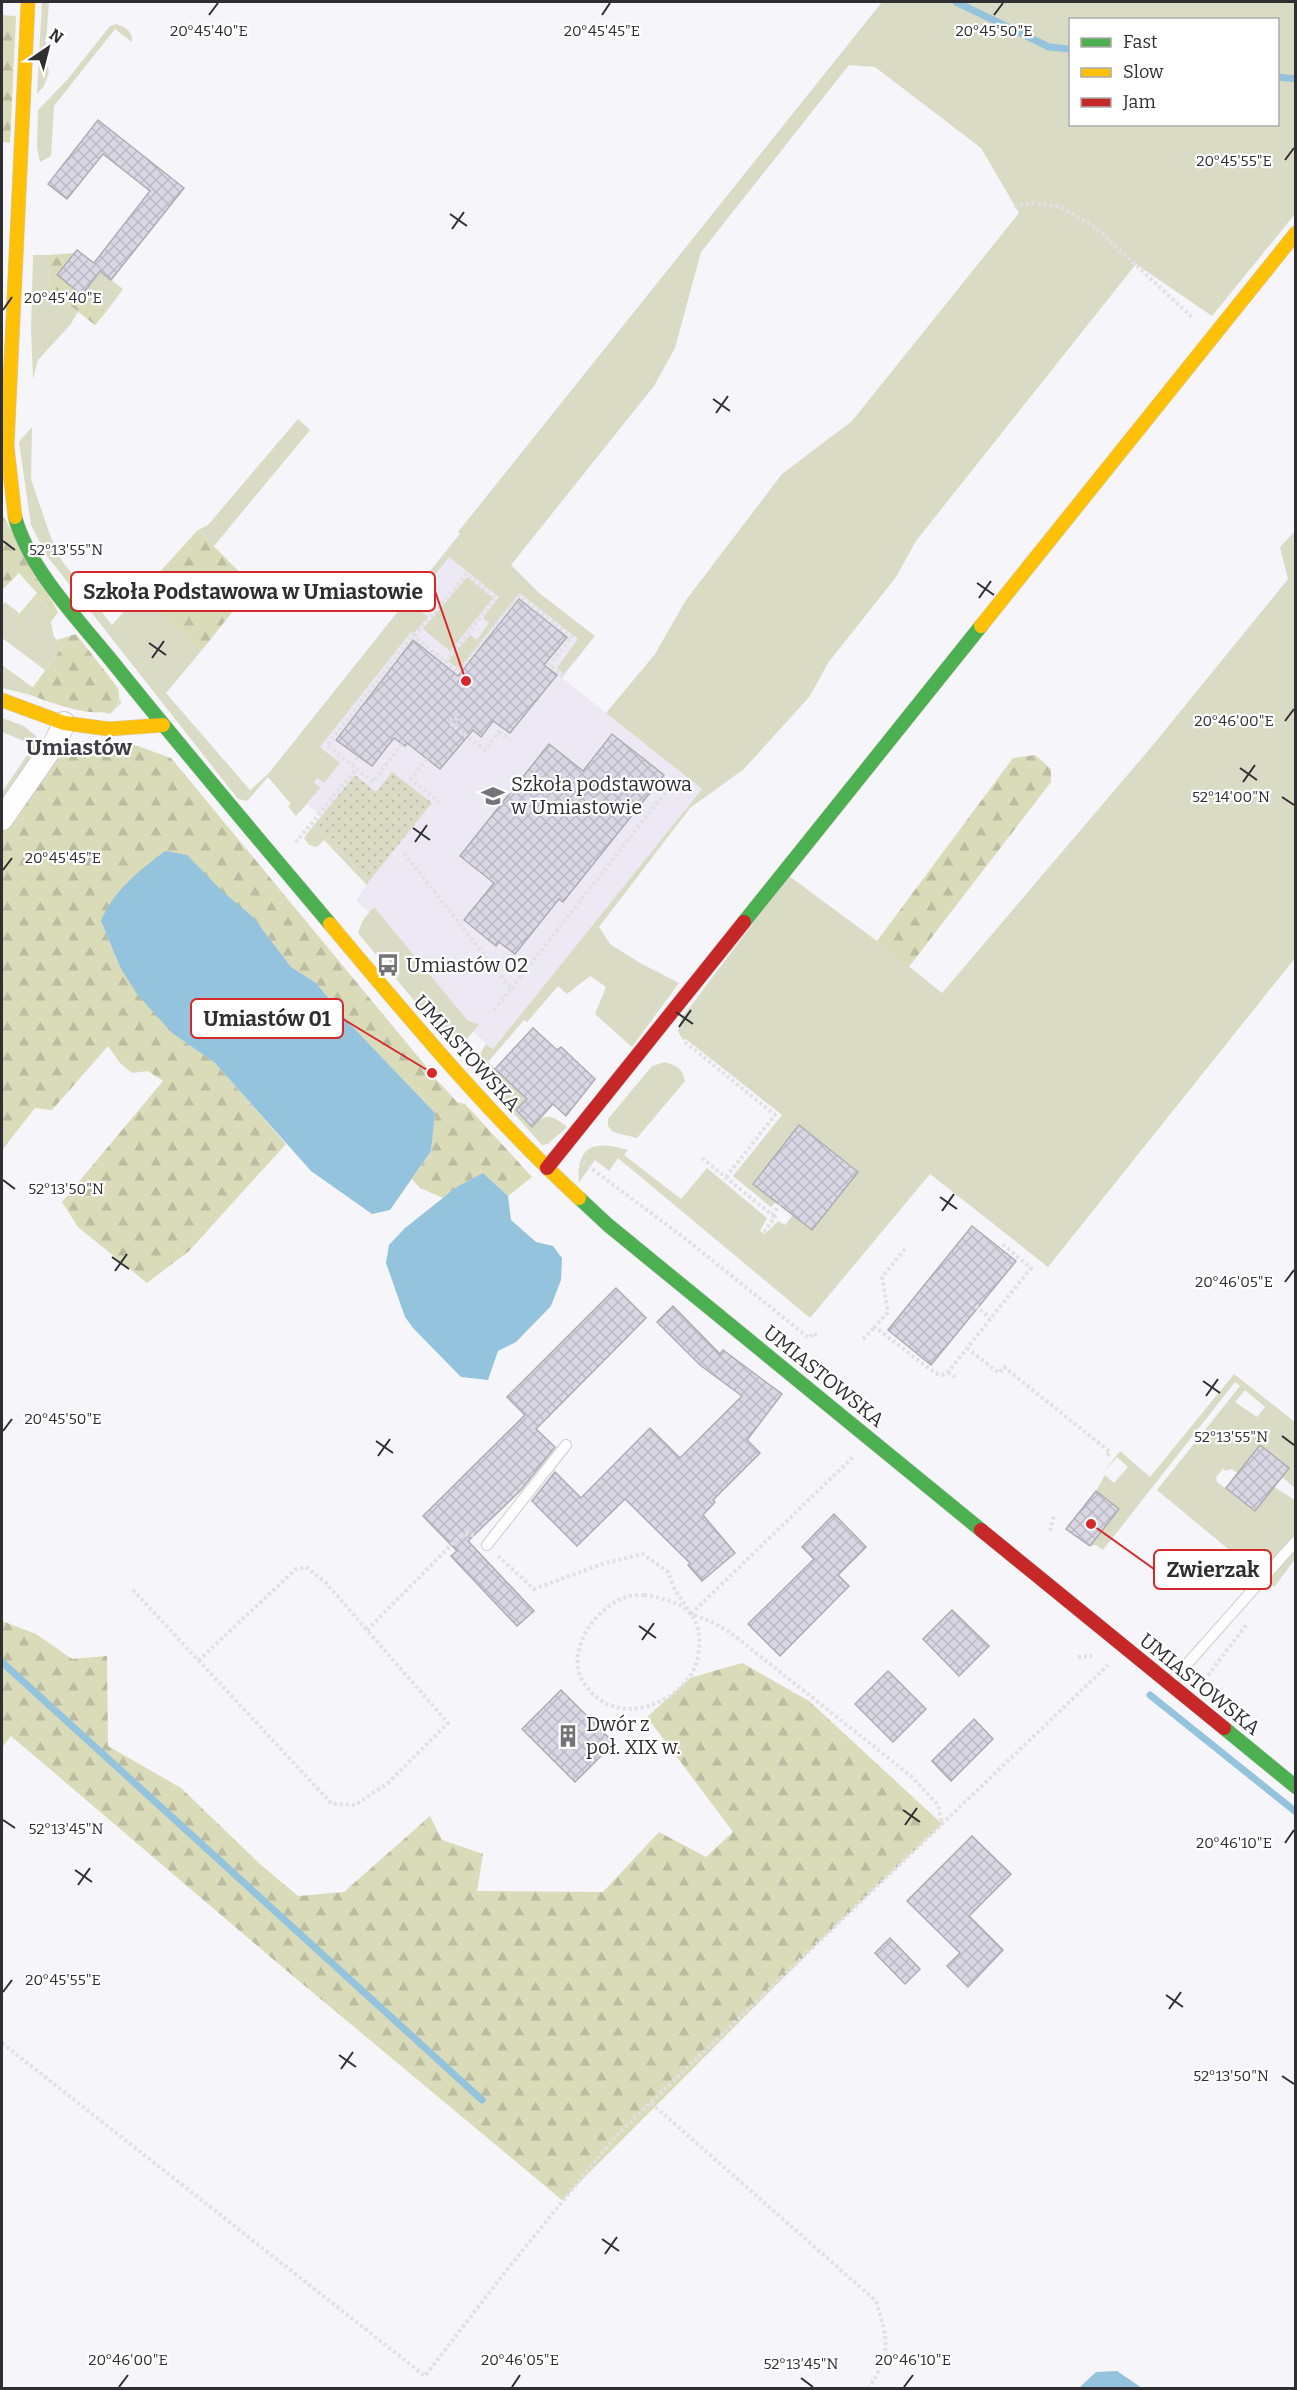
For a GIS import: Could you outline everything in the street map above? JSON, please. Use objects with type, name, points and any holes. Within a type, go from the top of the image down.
[{"type":"main road","name":"UMIASTOWSKA","points":[[28,2],[8,446],[11,489],[19,529],[57,593],[387,992],[521,1144],[608,1225],[1296,1787]]},
{"type":"main road","points":[[546,1168],[1296,233]]},
{"type":"main road","points":[[2,700],[64,723],[109,729],[164,725]]},
{"type":"street","points":[[2,819],[56,741],[64,723]]},
{"type":"lane","points":[[487,1545],[566,1445]]},
{"type":"lane","points":[[1169,1684],[1296,1541]]},
{"type":"path","points":[[1014,206],[1034,203],[1061,207],[1096,228],[1134,266],[1212,336]]},
{"type":"path","points":[[402,744],[373,782],[327,745],[413,635],[415,636],[466,574],[496,598],[445,662]]},
{"type":"path","points":[[415,636],[458,672],[519,596],[572,637],[549,665],[563,676]]},
{"type":"path","points":[[457,718],[452,724],[484,750],[501,730],[510,739]]},
{"type":"path","points":[[468,737],[473,731]]},
{"type":"path","points":[[352,765],[359,755]]},
{"type":"path","points":[[427,759],[411,779],[442,805]]},
{"type":"path","points":[[291,839],[297,841],[356,769]]},
{"type":"path","points":[[494,1010],[679,775]]},
{"type":"path","points":[[404,853],[511,989]]},
{"type":"path","points":[[685,1042],[776,1115],[726,1177]]},
{"type":"path","points":[[702,1158],[775,1217],[764,1232]]},
{"type":"path","points":[[580,1160],[687,1240],[809,1338],[814,1333],[818,1337]]},
{"type":"path","points":[[772,1215],[780,1205]]},
{"type":"path","points":[[875,1327],[935,1373],[942,1376],[948,1372],[1031,1268],[1001,1243]]},
{"type":"path","points":[[863,1339],[888,1312],[882,1277],[905,1250]]},
{"type":"path","points":[[971,1302],[990,1318]]},
{"type":"path","points":[[967,1348],[999,1373],[1004,1367],[1022,1384],[1110,1452],[1107,1456]]},
{"type":"path","points":[[948,1372],[957,1379]]},
{"type":"path","points":[[691,1614],[870,1439]]},
{"type":"path","points":[[1050,1531],[1054,1515]]},
{"type":"path","points":[[367,1630],[462,1534],[475,1535],[534,1589],[605,1563],[643,1554],[668,1572],[675,1590],[691,1614],[699,1628],[698,1660],[687,1681],[654,1705],[638,1709],[618,1708],[599,1701],[585,1686],[578,1670],[578,1651],[584,1635],[596,1618],[609,1606],[626,1597],[644,1595],[669,1599],[691,1614],[710,1621],[731,1634],[911,1776],[938,1805],[942,1824]]},
{"type":"path","points":[[134,1590],[199,1660],[333,1804],[355,1805],[388,1783],[448,1724],[326,1583],[306,1567],[296,1569],[199,1660]]},
{"type":"path","points":[[1189,1700],[1251,1619]]},
{"type":"path","points":[[2,2043],[425,2376],[508,2267],[616,2136],[1126,1648]]},
{"type":"path","points":[[651,2103],[876,2301],[887,2338],[882,2367],[869,2388]]},
{"type":"shaded area","name":"Szkoła podstawowa w Umiastowie","points":[[460,533],[595,636],[562,678],[702,789],[493,1049],[466,1026],[369,912],[356,901],[369,881],[314,825],[321,816],[307,804],[301,812],[269,773]]},
{"type":"green space","points":[[42,2],[49,2],[45,57],[49,72],[44,86],[37,94]]},
{"type":"green space","points":[[882,2],[1295,2],[1295,214],[1212,316],[1136,264],[916,541],[896,577],[828,663],[810,696],[744,769],[690,808],[599,927],[610,944],[679,983],[632,1047],[595,1014],[606,987],[590,976],[567,994],[558,986],[527,1022],[524,1020],[488,1062],[514,1086],[531,1094],[515,1111],[532,1127],[541,1119],[549,1117],[567,1127],[548,1144],[542,1145],[475,1070],[477,1059],[486,1044],[493,1049],[702,789],[606,713],[655,654],[686,600],[782,474],[852,421],[1019,213],[981,148],[875,67],[849,65],[701,252],[675,348],[654,386],[511,565],[539,593],[595,636],[564,674],[557,668],[578,639],[520,593],[459,669],[448,661],[470,635],[477,640],[489,623],[483,618],[499,597],[449,557],[412,604],[428,617],[414,633],[411,632],[320,747],[340,763],[324,783],[317,778],[314,782],[320,788],[296,816],[288,806],[291,804],[268,777],[247,801],[238,799],[47,556],[31,525],[19,442],[32,427],[31,479],[51,538],[62,561],[112,625],[144,589],[171,623],[202,650],[166,693],[250,790],[269,773],[460,534],[458,532]]},
{"type":"green space","points":[[2,15],[16,16],[10,143],[2,142]]},
{"type":"green space","points":[[116,24],[128,30],[132,42],[115,29],[54,106],[51,156],[40,162],[37,148],[38,110],[68,79],[110,26]]},
{"type":"green space","points":[[74,253],[57,275],[106,312],[95,325],[49,289],[50,255]]},
{"type":"green space","points":[[33,255],[50,255],[49,289],[78,312],[70,325],[38,360],[33,379],[31,330]]},
{"type":"green space","points":[[100,271],[123,289],[106,312],[82,295]]},
{"type":"green space","points":[[298,419],[310,430],[214,546],[198,530],[208,525]]},
{"type":"green space","points":[[2,514],[58,612],[51,622],[43,617],[48,607],[37,598],[15,624],[12,622],[37,593],[19,573],[2,590]]},
{"type":"green space","points":[[198,530],[253,586],[202,650],[171,623],[144,589]]},
{"type":"green space","points":[[1295,531],[1295,958],[1048,1267],[930,1174],[810,1318],[618,1158],[609,1171],[595,1160],[579,1182],[579,1170],[584,1153],[597,1146],[616,1147],[628,1150],[624,1155],[681,1199],[707,1168],[767,1218],[760,1231],[765,1234],[778,1221],[785,1225],[793,1215],[812,1230],[858,1171],[799,1125],[753,1184],[776,1202],[771,1207],[733,1176],[782,1115],[686,1039],[683,1040],[678,1031],[681,1019],[789,876],[877,941],[942,993],[1153,745],[1288,579],[1280,547]]},
{"type":"green space","points":[[467,577],[493,598],[450,651],[423,629]]},
{"type":"green space","points":[[37,598],[48,607],[44,617],[51,622],[54,637],[63,646],[45,670],[2,638],[2,606],[5,602],[19,613],[13,622]]},
{"type":"green space","points":[[76,634],[118,688],[118,702],[111,710],[99,712],[68,708],[28,694],[31,686],[33,687],[63,646],[57,640]]},
{"type":"green space","points":[[2,665],[31,686],[28,693],[117,706],[120,698],[121,703],[110,714],[2,688]]},
{"type":"green space","points":[[2,718],[24,726],[38,738],[40,751],[2,807],[2,792],[34,745],[2,732]]},
{"type":"green space","points":[[78,743],[135,745],[171,758],[429,1070],[433,1079],[435,1078],[457,1102],[465,1104],[532,1177],[508,1196],[483,1173],[458,1186],[443,1198],[420,1188],[412,1179],[431,1151],[435,1113],[350,1024],[316,983],[291,967],[253,917],[222,892],[101,921],[120,967],[172,1033],[215,1063],[286,1144],[189,1251],[147,1283],[78,1227],[62,1202],[163,1081],[148,1071],[132,1073],[120,1063],[108,1046],[52,1110],[35,1108],[2,1150],[2,832],[65,745]]},
{"type":"green space","points":[[1035,755],[1051,769],[1051,782],[908,968],[877,941],[1013,758]]},
{"type":"green space","points":[[392,772],[432,803],[369,881],[314,825],[355,775],[376,792]]},
{"type":"green space","points":[[314,825],[369,881],[367,885],[324,840],[317,847],[309,845],[304,838]]},
{"type":"green space","points":[[374,907],[468,1021],[479,1024],[464,1043],[457,1046],[451,1044],[391,973],[395,969],[387,959],[382,962],[358,933],[363,920]]},
{"type":"green space","points":[[665,1062],[678,1068],[683,1073],[685,1081],[637,1138],[613,1132],[608,1126],[608,1119],[652,1066]]},
{"type":"green space","points":[[1234,1374],[1295,1422],[1295,1488],[1282,1477],[1288,1468],[1260,1445],[1238,1473],[1231,1469],[1226,1471],[1223,1469],[1216,1477],[1217,1482],[1255,1510],[1274,1487],[1295,1500],[1295,1559],[1274,1587],[1157,1490],[1240,1386],[1235,1382],[1103,1550],[1096,1545],[1090,1546],[1118,1509],[1096,1491],[1105,1475],[1114,1483],[1128,1467],[1117,1457],[1103,1473],[1120,1451],[1150,1477]],"holes":[[[1245,1390],[1265,1407],[1257,1417],[1235,1402]]]},
{"type":"green space","points":[[2,1621],[36,1634],[72,1659],[107,1656],[108,1746],[181,1788],[261,1865],[298,1896],[344,1892],[430,1816],[442,1840],[483,1854],[477,1891],[603,1892],[659,1832],[706,1857],[733,1832],[647,1717],[690,1678],[742,1663],[809,1701],[942,1824],[821,1940],[562,2200],[281,1966],[11,1736],[2,1747]]},
{"type":"water","points":[[165,851],[187,855],[222,891],[253,917],[291,967],[316,983],[350,1024],[435,1113],[431,1151],[390,1210],[372,1214],[311,1171],[215,1063],[172,1033],[137,994],[120,967],[101,921],[120,891]]},
{"type":"water","points":[[483,1173],[508,1196],[511,1220],[536,1242],[553,1246],[562,1258],[561,1280],[551,1306],[516,1342],[498,1351],[488,1380],[461,1377],[413,1328],[405,1317],[386,1263],[389,1245],[405,1228],[458,1186]]},
{"type":"water","points":[[1117,2371],[1142,2388],[1079,2388],[1096,2372]]},
{"type":"building","points":[[98,120],[184,188],[111,280],[100,271],[82,295],[57,275],[77,250],[94,263],[150,191],[103,154],[67,199],[48,184]]},
{"type":"building","name":"Szkoła podstawowa w Umiastowie","points":[[519,599],[567,637],[544,665],[557,675],[510,733],[493,721],[481,737],[473,730],[440,769],[407,743],[405,746],[394,738],[372,766],[336,740],[413,640],[458,676]]},
{"type":"building","points":[[612,734],[664,775],[563,902],[559,899],[515,954],[499,942],[496,946],[464,920],[494,883],[460,856],[549,744],[583,771]]},
{"type":"building","points":[[533,1028],[557,1050],[561,1047],[595,1079],[566,1116],[553,1104],[532,1127],[516,1110],[527,1099],[495,1069]]},
{"type":"building","points":[[799,1125],[858,1172],[812,1230],[753,1184]]},
{"type":"building","points":[[972,1226],[1016,1261],[931,1365],[888,1330]]},
{"type":"building","points":[[616,1288],[646,1318],[536,1429],[555,1447],[521,1490],[468,1541],[534,1611],[517,1626],[451,1556],[457,1551],[423,1516],[525,1415],[507,1397]]},
{"type":"building","points":[[673,1306],[720,1354],[723,1350],[782,1394],[747,1440],[760,1453],[713,1500],[715,1502],[703,1515],[735,1553],[702,1581],[688,1565],[690,1563],[625,1499],[577,1546],[532,1501],[555,1472],[581,1498],[650,1428],[680,1458],[742,1396],[700,1365],[657,1322]]},
{"type":"building","points":[[1260,1445],[1289,1468],[1255,1511],[1226,1488]]},
{"type":"building","points":[[1096,1491],[1119,1509],[1090,1546],[1066,1529]]},
{"type":"building","points":[[834,1514],[866,1547],[838,1575],[849,1586],[780,1656],[748,1624],[814,1559],[802,1547]]},
{"type":"building","points":[[952,1610],[989,1646],[959,1676],[923,1639]]},
{"type":"building","points":[[888,1671],[926,1709],[893,1742],[855,1704]]},
{"type":"building","name":"Dwór z poł. XIX w.","points":[[561,1690],[614,1743],[575,1782],[522,1729]]},
{"type":"building","points":[[974,1719],[993,1739],[951,1781],[932,1761]]},
{"type":"building","points":[[972,1836],[1011,1874],[969,1916],[1003,1950],[968,1987],[947,1966],[960,1953],[907,1901]]},
{"type":"building","points":[[890,1938],[920,1969],[905,1984],[875,1953]]},
{"type":"waterway","points":[[956,2],[1049,47],[1069,49]]},
{"type":"waterway","points":[[1279,77],[1296,79]]},
{"type":"waterway","points":[[2,1662],[482,2100]]},
{"type":"waterway","points":[[1150,1695],[1296,1812]]},
{"type":"traffic: fast","points":[[15,517],[31,556],[56,593],[330,924]]},
{"type":"traffic: fast","points":[[744,922],[981,626]]},
{"type":"traffic: fast","points":[[579,1198],[608,1225],[981,1530]]},
{"type":"traffic: fast","points":[[1224,1728],[1296,1787]]},
{"type":"traffic: slow","points":[[15,517],[7,446],[28,2]]},
{"type":"traffic: slow","points":[[981,626],[1296,233]]},
{"type":"traffic: slow","points":[[2,700],[64,723],[109,729],[163,725]]},
{"type":"traffic: slow","points":[[330,924],[481,1099],[579,1198]]},
{"type":"traffic: jam","points":[[547,1168],[744,922]]},
{"type":"traffic: jam","points":[[981,1530],[1224,1728]]},
{"type":"place","name":"Szkoła Podstawowa w Umiastowie","points":[[466,681]]},
{"type":"place","name":"Szkoła podstawowa w Umiastowie","points":[[493,796]]},
{"type":"place","name":"Umiastów 02","points":[[388,965]]},
{"type":"place","name":"Umiastów 01","points":[[432,1073]]},
{"type":"place","name":"Zwierzak","points":[[1091,1524]]},
{"type":"place","name":"Dwór z poł. XIX w.","points":[[568,1736]]},
{"type":"district","name":"Umiastów","points":[[79,747]]}]
